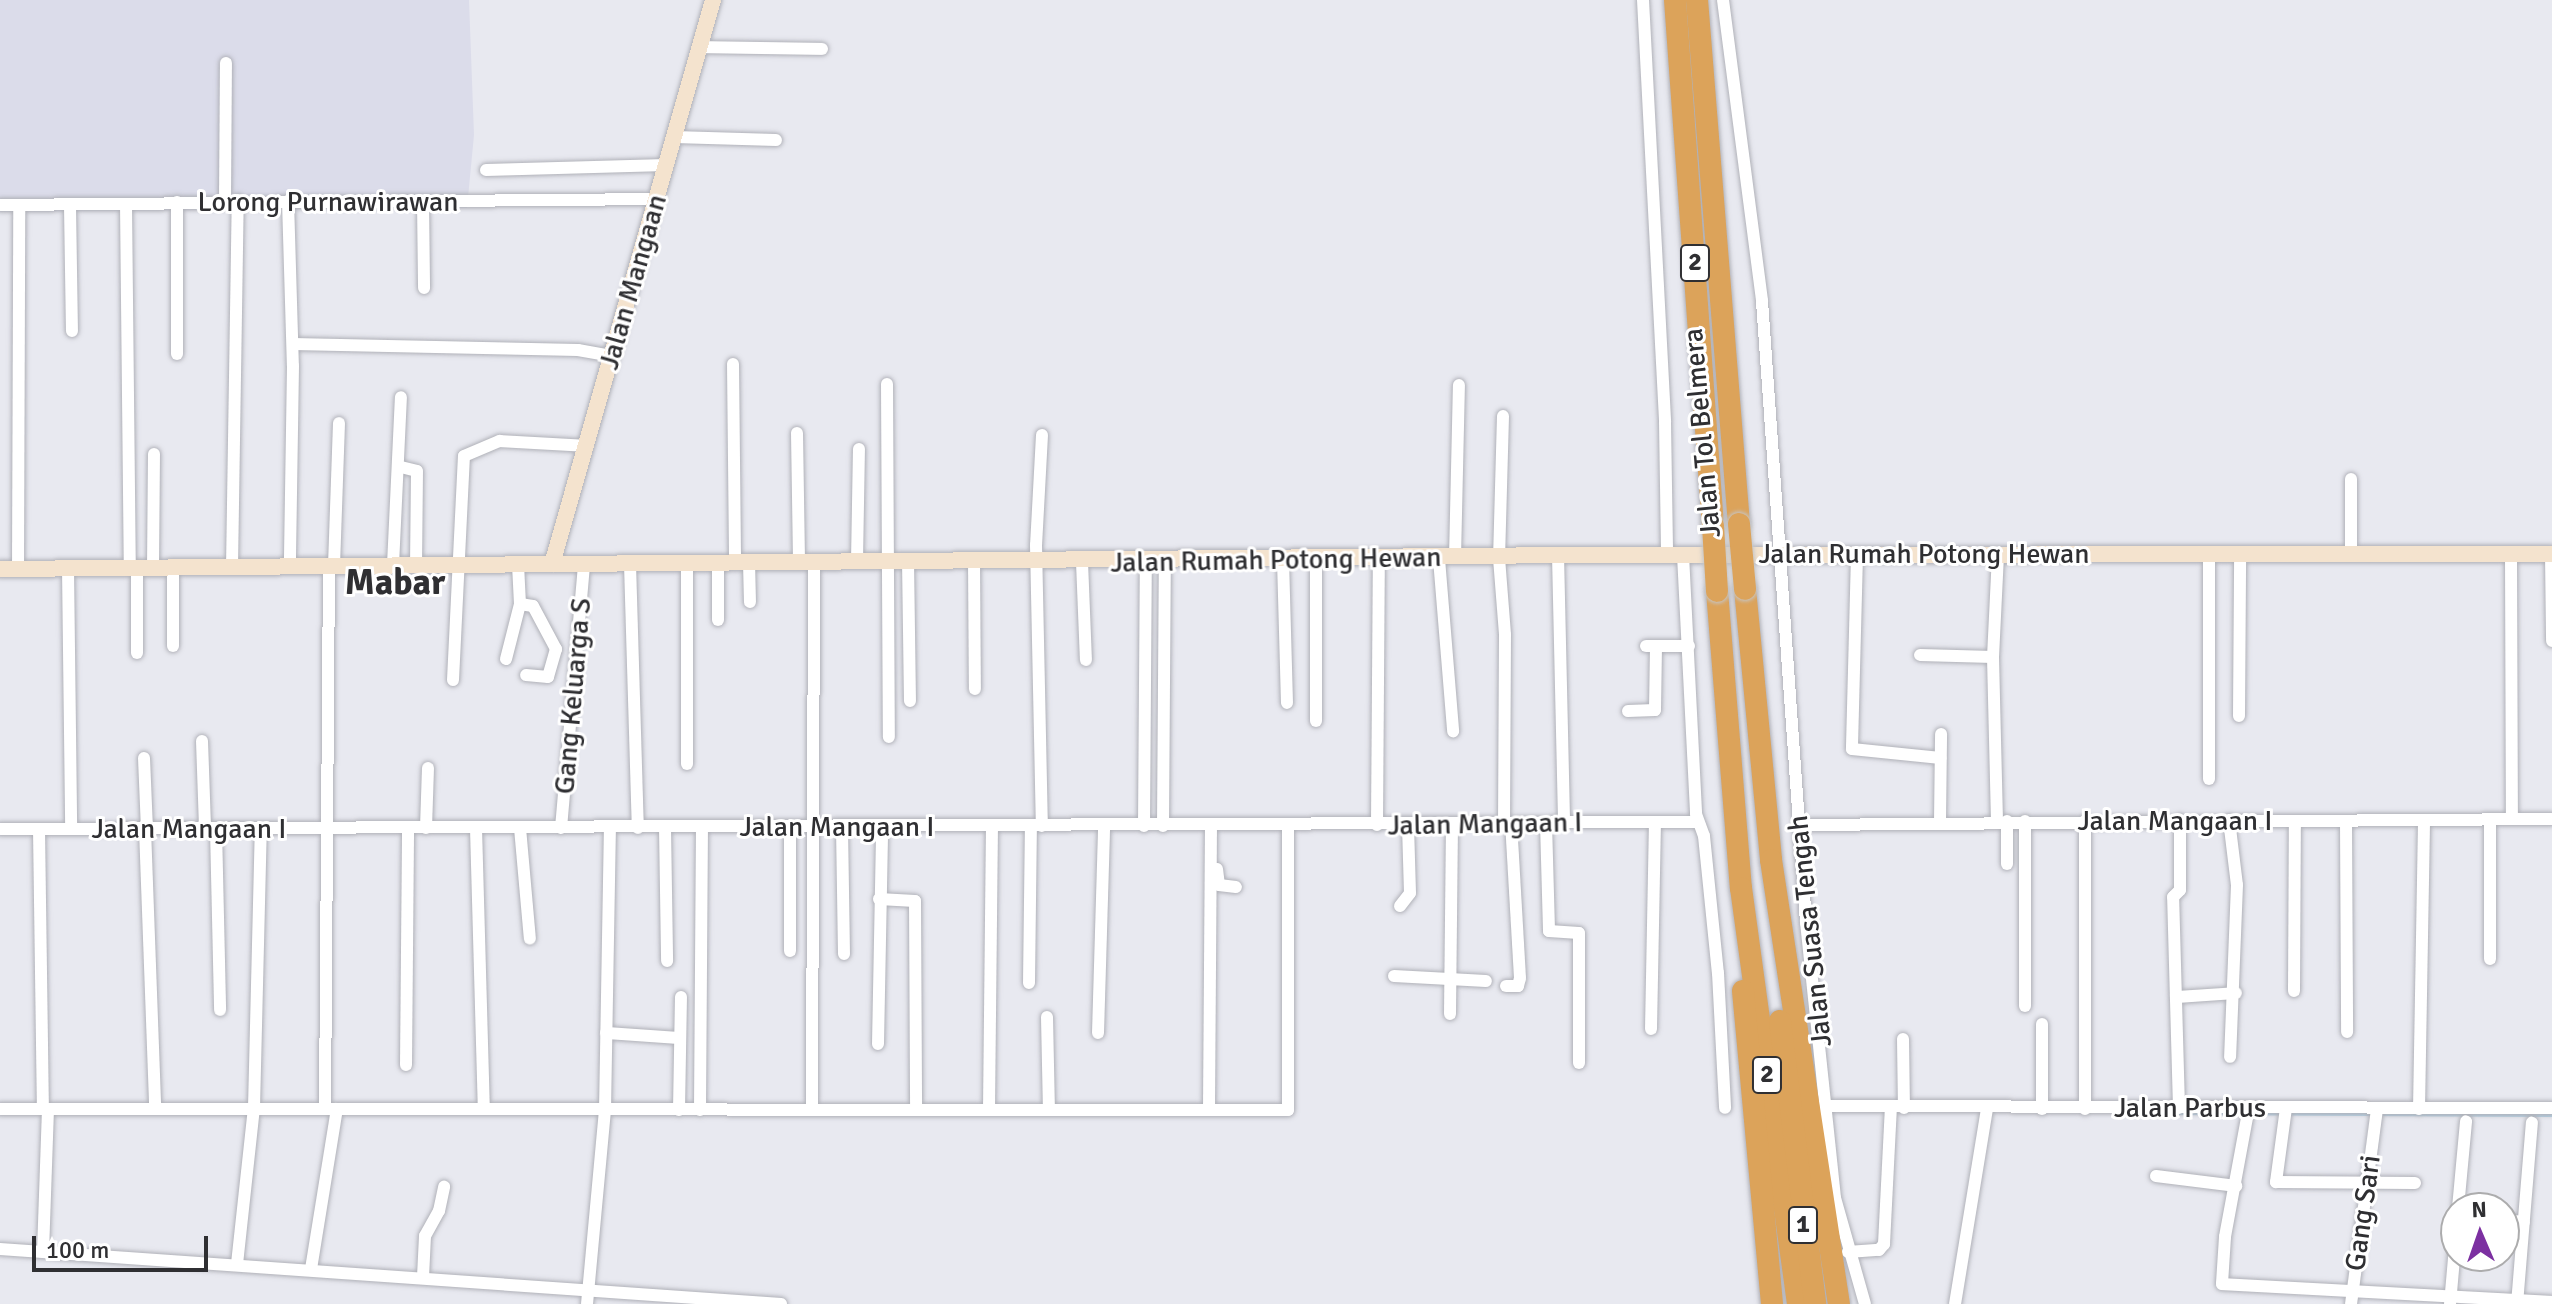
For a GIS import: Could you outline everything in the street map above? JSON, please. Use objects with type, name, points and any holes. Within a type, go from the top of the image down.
[{"type":"highway","name":"Jalan Tol Belmera","points":[[1675,0],[1737,846]]},
{"type":"highway","name":"Jalan Tol Belmera","points":[[1697,0],[1739,524],[1771,860]]},
{"type":"highway","name":"2","points":[[1737,846],[1798,1304]]},
{"type":"highway","points":[[1737,846],[1757,1165],[1772,1304]]},
{"type":"highway","name":"2","points":[[1771,860],[1793,1146]]},
{"type":"highway","points":[[1771,860],[1839,1304]]},
{"type":"highway","name":"1","points":[[1793,1146],[1815,1304]]},
{"type":"highway","points":[[1757,1165],[1779,1304]]},
{"type":"street","name":"Jalan Mangaan","points":[[552,564],[713,0]]},
{"type":"street","points":[[1643,0],[1675,555],[1689,646],[1696,822],[1704,836],[1718,973],[1725,1108]]},
{"type":"street","name":"Jalan Suasa Tengah","points":[[1723,0],[1762,301],[1782,554],[1798,825],[1835,1198],[1865,1304]]},
{"type":"street","points":[[700,47],[822,49]]},
{"type":"street","points":[[226,63],[232,200],[232,567]]},
{"type":"street","points":[[674,137],[776,140]]},
{"type":"street","points":[[486,170],[666,165]]},
{"type":"street","name":"Lorong Purnawirawan","points":[[0,205],[70,206],[232,200],[423,202],[656,199]]},
{"type":"street","points":[[288,201],[293,344],[290,566]]},
{"type":"street","points":[[177,202],[177,354]]},
{"type":"street","points":[[423,202],[424,288]]},
{"type":"street","points":[[126,204],[140,568],[137,653]]},
{"type":"street","points":[[18,569],[19,205]]},
{"type":"street","points":[[70,206],[72,331]]},
{"type":"street","points":[[293,344],[578,350],[612,356]]},
{"type":"street","points":[[718,620],[734,562],[733,364]]},
{"type":"street","points":[[887,384],[889,737]]},
{"type":"street","points":[[1453,731],[1447,559],[1459,385]]},
{"type":"street","points":[[393,565],[401,467],[401,397]]},
{"type":"street","points":[[1503,416],[1499,558],[1505,635],[1507,823],[1520,978],[1518,986],[1506,986]]},
{"type":"street","points":[[311,1269],[331,1109],[331,566],[339,423]]},
{"type":"street","points":[[797,433],[806,561],[812,1110]]},
{"type":"street","points":[[1029,983],[1036,826],[1037,562],[1042,435]]},
{"type":"street","points":[[453,680],[462,461],[468,451],[500,441],[587,446]]},
{"type":"street","points":[[857,561],[859,449]]},
{"type":"street","points":[[140,568],[154,454]]},
{"type":"street","points":[[401,467],[417,471],[416,565]]},
{"type":"street","points":[[2351,479],[2351,553]]},
{"type":"street","points":[[1998,554],[1993,657],[2007,864]]},
{"type":"street","points":[[2239,716],[2240,554]]},
{"type":"street","points":[[2552,554],[2552,641]]},
{"type":"street","name":"Jalan Rumah Potong Hewan","points":[[0,569],[886,560],[1146,562],[1558,555],[2552,554]]},
{"type":"street","points":[[1558,555],[1564,821]]},
{"type":"street","points":[[1857,555],[1852,749],[1941,758]]},
{"type":"street","points":[[2209,555],[2209,779]]},
{"type":"street","points":[[2511,555],[2512,819]]},
{"type":"street","points":[[1377,825],[1379,559]]},
{"type":"street","points":[[908,560],[910,701]]},
{"type":"street","points":[[1283,560],[1287,703]]},
{"type":"street","points":[[1316,560],[1316,721]]},
{"type":"street","points":[[974,561],[975,689]]},
{"type":"street","points":[[1163,826],[1165,561]]},
{"type":"street","points":[[734,562],[750,602]]},
{"type":"street","points":[[1082,562],[1086,660]]},
{"type":"street","points":[[1144,826],[1146,562]]},
{"type":"street","points":[[687,563],[687,764]]},
{"type":"street","points":[[506,659],[520,604],[518,564]]},
{"type":"street","points":[[630,564],[638,828]]},
{"type":"street","name":"Gang Keluarga S","points":[[561,828],[584,565]]},
{"type":"street","points":[[173,567],[173,646]]},
{"type":"street","points":[[68,568],[71,829]]},
{"type":"street","points":[[520,604],[533,606],[556,649],[548,677],[526,675]]},
{"type":"street","points":[[888,637],[909,637]]},
{"type":"street","points":[[1628,711],[1655,710],[1651,646],[1689,646]]},
{"type":"street","points":[[1920,655],[1993,657]]},
{"type":"street","points":[[1940,821],[1941,734]]},
{"type":"street","points":[[202,741],[220,1010]]},
{"type":"street","points":[[144,758],[155,1106]]},
{"type":"street","points":[[426,828],[428,768]]},
{"type":"street","name":"Jalan Mangaan I","points":[[1798,825],[1940,821],[2424,822],[2552,819]]},
{"type":"street","points":[[2179,1108],[2173,897],[2180,890],[2180,820]]},
{"type":"street","points":[[2229,820],[2237,885],[2236,993],[2230,1057]]},
{"type":"street","points":[[2490,820],[2490,959]]},
{"type":"street","points":[[2025,821],[2025,1006]]},
{"type":"street","points":[[2085,821],[2085,1109]]},
{"type":"street","points":[[2346,821],[2347,1032]]},
{"type":"street","name":"Jalan Mangaan I","points":[[0,829],[1696,822]]},
{"type":"street","points":[[2294,991],[2295,822]]},
{"type":"street","points":[[2419,1109],[2424,822]]},
{"type":"street","points":[[1546,823],[1549,931],[1579,933],[1579,1063]]},
{"type":"street","points":[[1651,1029],[1655,823]]},
{"type":"street","points":[[1400,906],[1410,893],[1408,825]]},
{"type":"street","points":[[1450,1014],[1452,825]]},
{"type":"street","points":[[1098,1033],[1104,826]]},
{"type":"street","points":[[1209,1110],[1214,826]]},
{"type":"street","points":[[1214,826],[1218,881],[1236,887]]},
{"type":"street","points":[[0,1109],[155,1106],[605,1110],[1288,1110],[1288,826]]},
{"type":"street","points":[[665,827],[667,961]]},
{"type":"street","points":[[700,1110],[702,827]]},
{"type":"street","points":[[790,827],[790,951]]},
{"type":"street","points":[[842,827],[844,954]]},
{"type":"street","points":[[878,1044],[882,827]]},
{"type":"street","points":[[989,1110],[992,827]]},
{"type":"street","points":[[406,1065],[408,828]]},
{"type":"street","points":[[476,828],[484,1108]]},
{"type":"street","points":[[520,828],[530,939]]},
{"type":"street","points":[[587,1304],[605,1110],[610,828]]},
{"type":"street","points":[[39,829],[46,1109],[43,1252]]},
{"type":"street","points":[[237,1264],[254,1108],[261,829]]},
{"type":"street","points":[[879,899],[915,901],[916,1110]]},
{"type":"street","points":[[1394,976],[1486,981]]},
{"type":"street","points":[[2176,997],[2236,993]]},
{"type":"street","points":[[679,1110],[681,997]]},
{"type":"street","points":[[1047,1017],[1049,1110]]},
{"type":"street","points":[[2042,1024],[2042,1109]]},
{"type":"street","points":[[606,1033],[680,1034],[700,1030]]},
{"type":"street","points":[[1848,1252],[1879,1250],[1884,1244],[1903,1039]]},
{"type":"street","name":"Jalan Parbus","points":[[1828,1106],[2179,1108],[2377,1114],[2419,1109],[2552,1108]]},
{"type":"street","points":[[1955,1304],[1987,1108]]},
{"type":"street","points":[[2285,1111],[2276,1182],[2415,1183]]},
{"type":"street","points":[[2248,1112],[2225,1237],[2222,1284],[2352,1289],[2451,1300],[2552,1302]]},
{"type":"street","name":"Gang Sari","points":[[2351,1304],[2377,1114]]},
{"type":"street","points":[[2459,1192],[2466,1121]]},
{"type":"street","points":[[2517,1301],[2532,1123]]},
{"type":"street","points":[[2156,1176],[2236,1186]]},
{"type":"street","points":[[423,1277],[425,1236],[439,1211],[444,1187]]},
{"type":"street","points":[[2520,1222],[2524,1222]]},
{"type":"street","points":[[0,1249],[781,1304]]},
{"type":"street","points":[[2451,1300],[2453,1272]]},
{"type":"shaded area","points":[[0,0],[469,0],[474,135],[467,208],[0,212]]},
{"type":"waterway","points":[[2175,1113],[2552,1115]]},
{"type":"district","name":"Mabar","points":[[395,583]]}]
